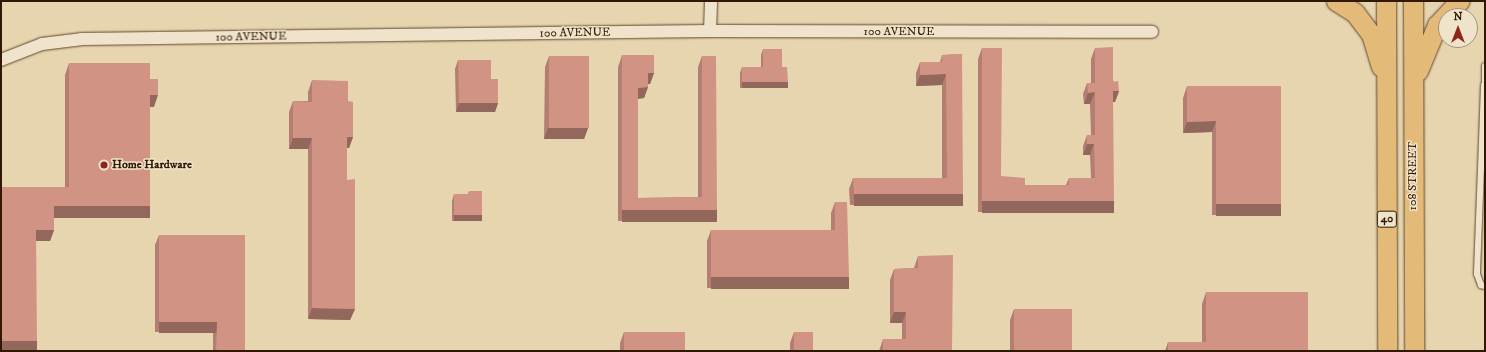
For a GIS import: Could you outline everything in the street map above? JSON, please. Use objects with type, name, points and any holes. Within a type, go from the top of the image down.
[{"type":"main road","points":[[1336,1],[1355,13],[1371,34],[1387,88]]},
{"type":"main road","name":"40","points":[[1386,1],[1387,351]]},
{"type":"main road","name":"108 STREET","points":[[1413,1],[1414,351]]},
{"type":"main road","points":[[1413,88],[1430,36],[1448,10],[1459,1]]},
{"type":"street","points":[[710,31],[711,1]]},
{"type":"street","name":"100 AVENUE","points":[[1,60],[42,44],[81,39],[710,31],[1152,32]]},
{"type":"lane","points":[[1485,66],[1484,142],[1477,274],[1481,285],[1485,286]]},
{"type":"building","points":[[1113,47],[1113,82],[1118,81],[1119,91],[1113,91],[1114,201],[982,201],[982,48],[1002,48],[1001,176],[1025,178],[1025,185],[1069,185],[1069,178],[1095,178],[1094,144],[1087,144],[1087,135],[1095,135],[1095,92],[1088,93],[1087,83],[1095,83],[1095,48]]},
{"type":"building","points":[[763,49],[782,49],[782,67],[787,67],[788,82],[742,82],[742,67],[763,67]]},
{"type":"building","points":[[962,54],[963,194],[854,194],[853,178],[947,178],[946,74],[920,75],[920,62],[942,62],[942,55]]},
{"type":"building","points":[[622,55],[654,55],[654,73],[648,73],[648,87],[638,88],[638,198],[702,197],[702,56],[716,56],[717,210],[622,210]]},
{"type":"building","points":[[549,56],[589,56],[589,128],[549,128]]},
{"type":"building","points":[[458,60],[491,60],[491,79],[498,79],[498,103],[459,103]]},
{"type":"building","points":[[69,63],[150,63],[150,79],[158,79],[158,95],[150,95],[150,206],[54,206],[54,230],[36,230],[37,341],[1,341],[1,187],[69,187]]},
{"type":"building","points":[[312,80],[348,81],[348,101],[353,102],[353,137],[347,137],[347,180],[355,179],[355,309],[312,308],[312,138],[293,138],[293,101],[312,102]]},
{"type":"building","points":[[1187,86],[1281,86],[1281,204],[1216,204],[1216,121],[1187,122]]},
{"type":"building","points":[[469,191],[482,191],[482,215],[454,215],[454,194],[469,194]]},
{"type":"building","points":[[835,202],[847,202],[849,277],[711,277],[711,230],[835,230]]},
{"type":"building","points":[[159,235],[245,235],[245,351],[216,351],[217,322],[159,322]]},
{"type":"building","points":[[953,255],[952,351],[883,351],[883,339],[906,339],[906,312],[894,312],[894,269],[918,268],[918,256]]},
{"type":"building","points":[[1206,292],[1308,292],[1308,351],[1168,351],[1168,342],[1206,342]]},
{"type":"building","points":[[1014,309],[1072,309],[1072,351],[1014,351]]},
{"type":"building","points":[[624,332],[685,332],[685,351],[624,351]]},
{"type":"building","points":[[794,332],[813,332],[813,351],[794,351]]},
{"type":"place","name":"Home Hardware","points":[[104,165]]}]
